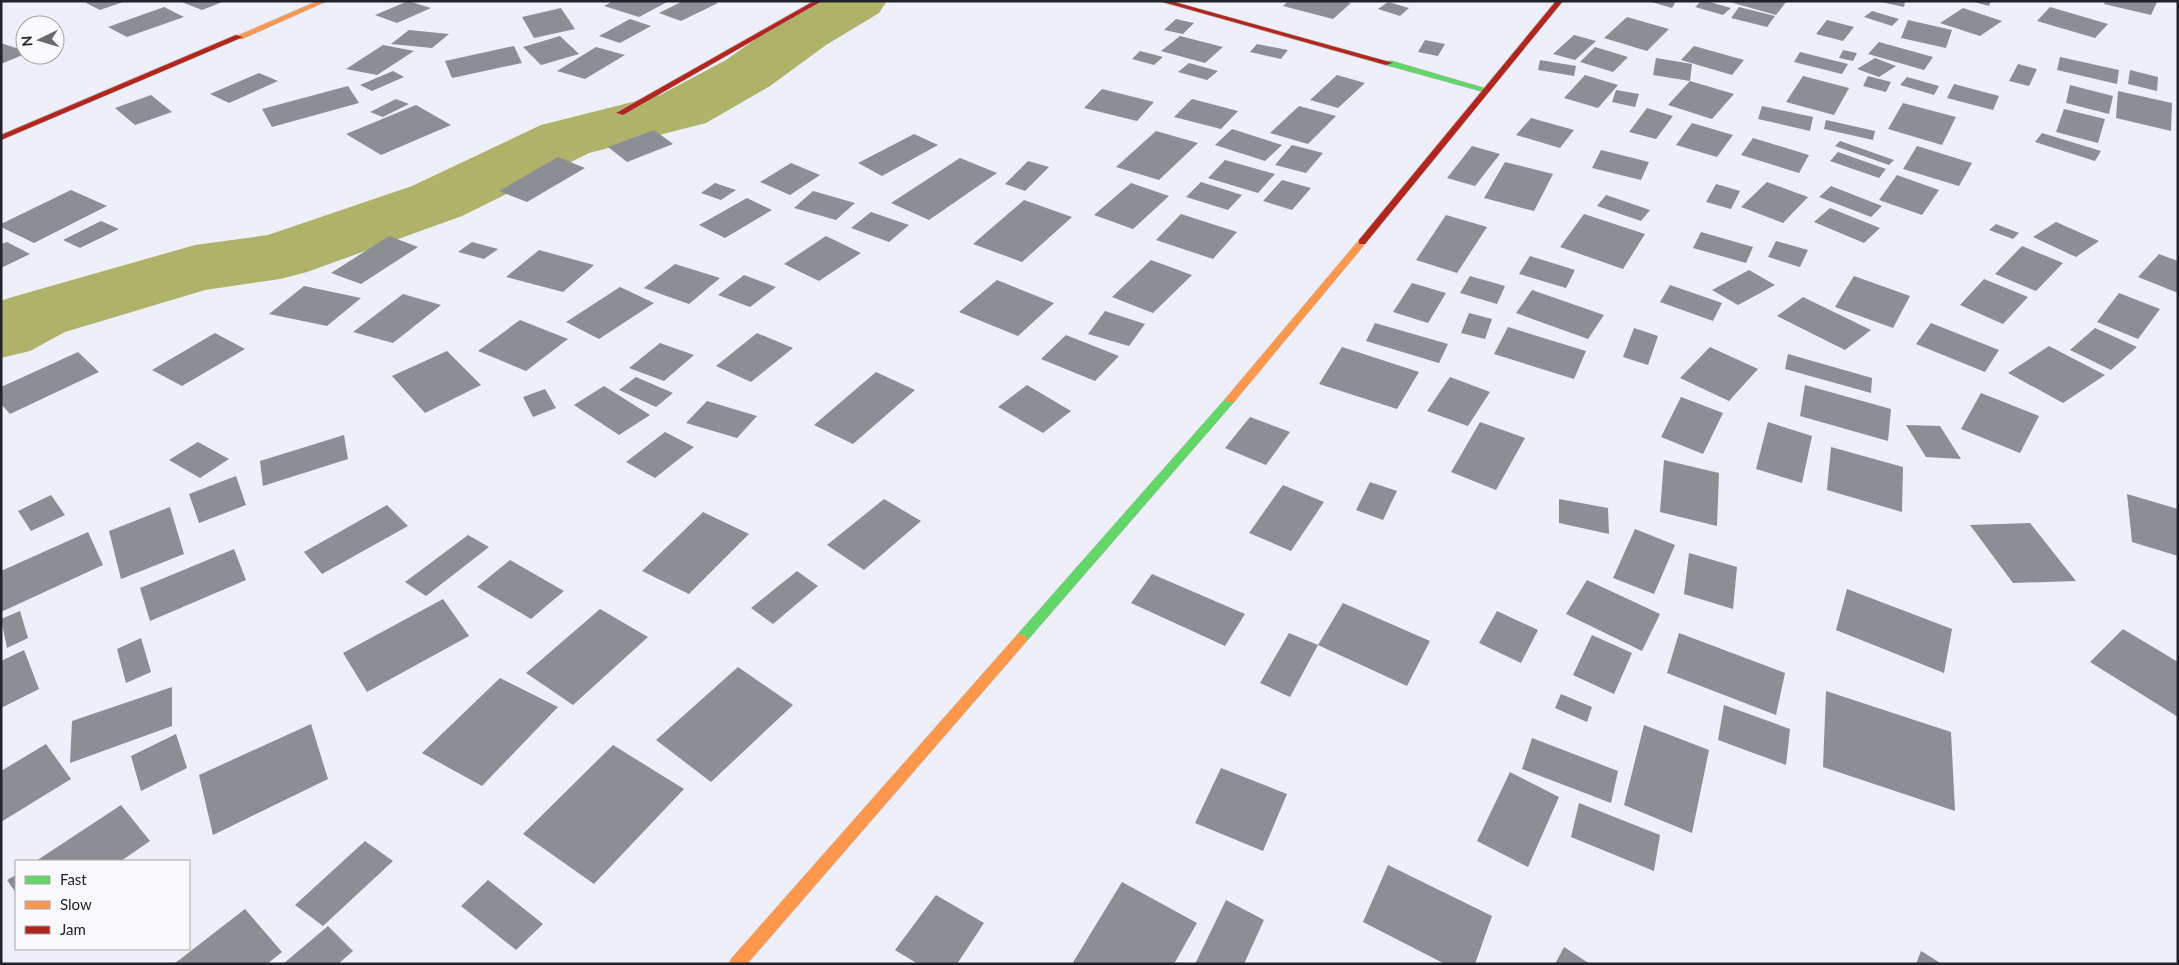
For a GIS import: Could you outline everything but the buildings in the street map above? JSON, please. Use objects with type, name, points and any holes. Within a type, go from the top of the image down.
[{"type":"street","points":[[1,138],[324,1]]},
{"type":"street","points":[[620,113],[819,1]]},
{"type":"street","points":[[1162,1],[1488,90]]},
{"type":"street","points":[[737,964],[1277,346],[1560,1]]},
{"type":"waterway","points":[[1,333],[37,315],[195,268],[280,256],[437,201],[565,139],[683,109],[748,73],[805,32],[859,1]]},
{"type":"traffic: fast","points":[[1389,63],[1487,90]]},
{"type":"traffic: fast","points":[[1021,639],[1230,400]]},
{"type":"traffic: slow","points":[[239,37],[324,1]]},
{"type":"traffic: slow","points":[[1230,400],[1362,242]]},
{"type":"traffic: slow","points":[[737,964],[1021,639]]},
{"type":"traffic: jam","points":[[620,113],[819,1]]},
{"type":"traffic: jam","points":[[1162,1],[1389,63]]},
{"type":"traffic: jam","points":[[1362,242],[1560,1]]},
{"type":"traffic: jam","points":[[1,138],[239,37]]}]
